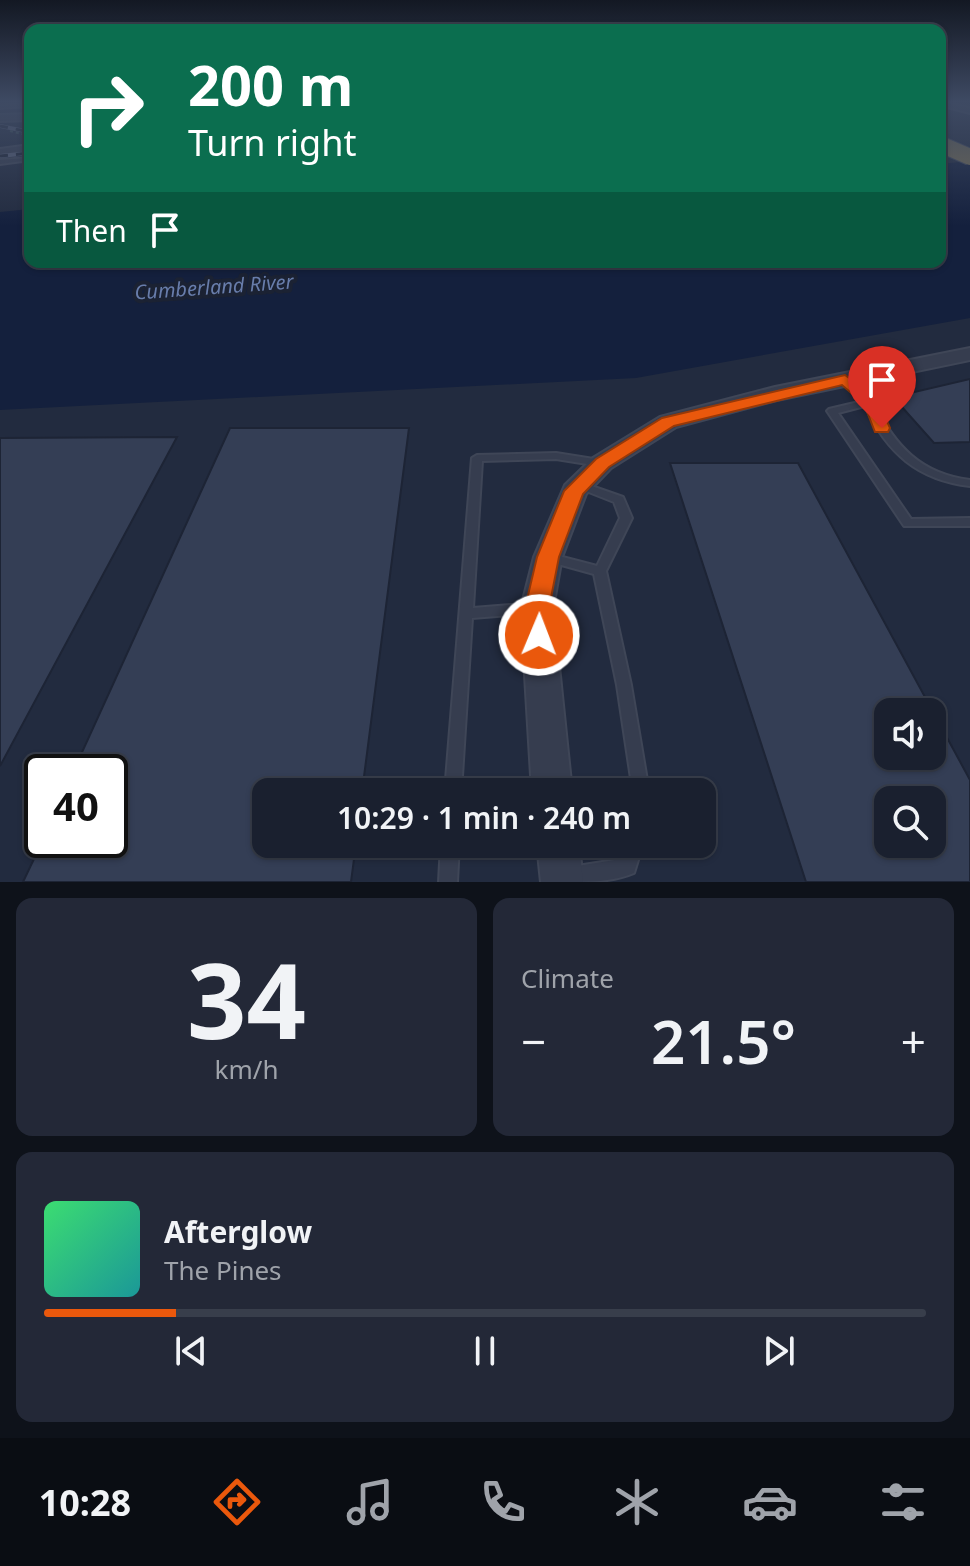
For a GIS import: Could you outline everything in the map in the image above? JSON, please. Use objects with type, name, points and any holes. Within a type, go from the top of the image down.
[{"type":"highway","points":[[946,147],[970,157]]},
{"type":"street","points":[[0,152],[24,149]]},
{"type":"street","points":[[551,778],[537,608],[548,557],[574,491],[602,463],[668,422],[845,379],[970,354]]},
{"type":"lane","points":[[0,162],[24,160]]},
{"type":"lane","points":[[845,379],[871,402],[882,428],[912,465],[958,482],[970,483]]},
{"type":"lane","points":[[871,402],[832,411],[908,523],[970,522]]},
{"type":"lane","points":[[454,778],[477,458],[556,456],[602,463]]},
{"type":"lane","points":[[580,485],[619,500],[626,518],[600,571],[624,685],[639,778]]},
{"type":"lane","points":[[548,557],[600,571]]},
{"type":"lane","points":[[465,614],[537,608]]},
{"type":"lane","points":[[448,882],[449,858]]},
{"type":"lane","points":[[560,868],[628,867],[630,858]]},
{"type":"water","name":"Cumberland River","points":[[970,161],[970,318],[636,378],[0,410],[0,212],[24,210],[24,268],[946,268],[946,163]]},
{"type":"building","points":[[970,379],[970,442],[934,443],[893,397]]},
{"type":"building","points":[[230,428],[409,428],[364,778],[252,778],[252,858],[354,858],[351,882],[23,882],[34,858],[128,858],[128,754],[81,754]]},
{"type":"building","points":[[177,437],[0,766],[0,438]]},
{"type":"building","points":[[670,463],[798,463],[926,698],[874,698],[874,770],[946,770],[946,736],[970,780],[970,882],[806,882]]},
{"type":"railway","points":[[0,156],[24,154]]},
{"type":"route","points":[[539,635],[537,608],[548,557],[574,491],[602,463],[668,422],[845,379],[871,402],[882,428]]}]
